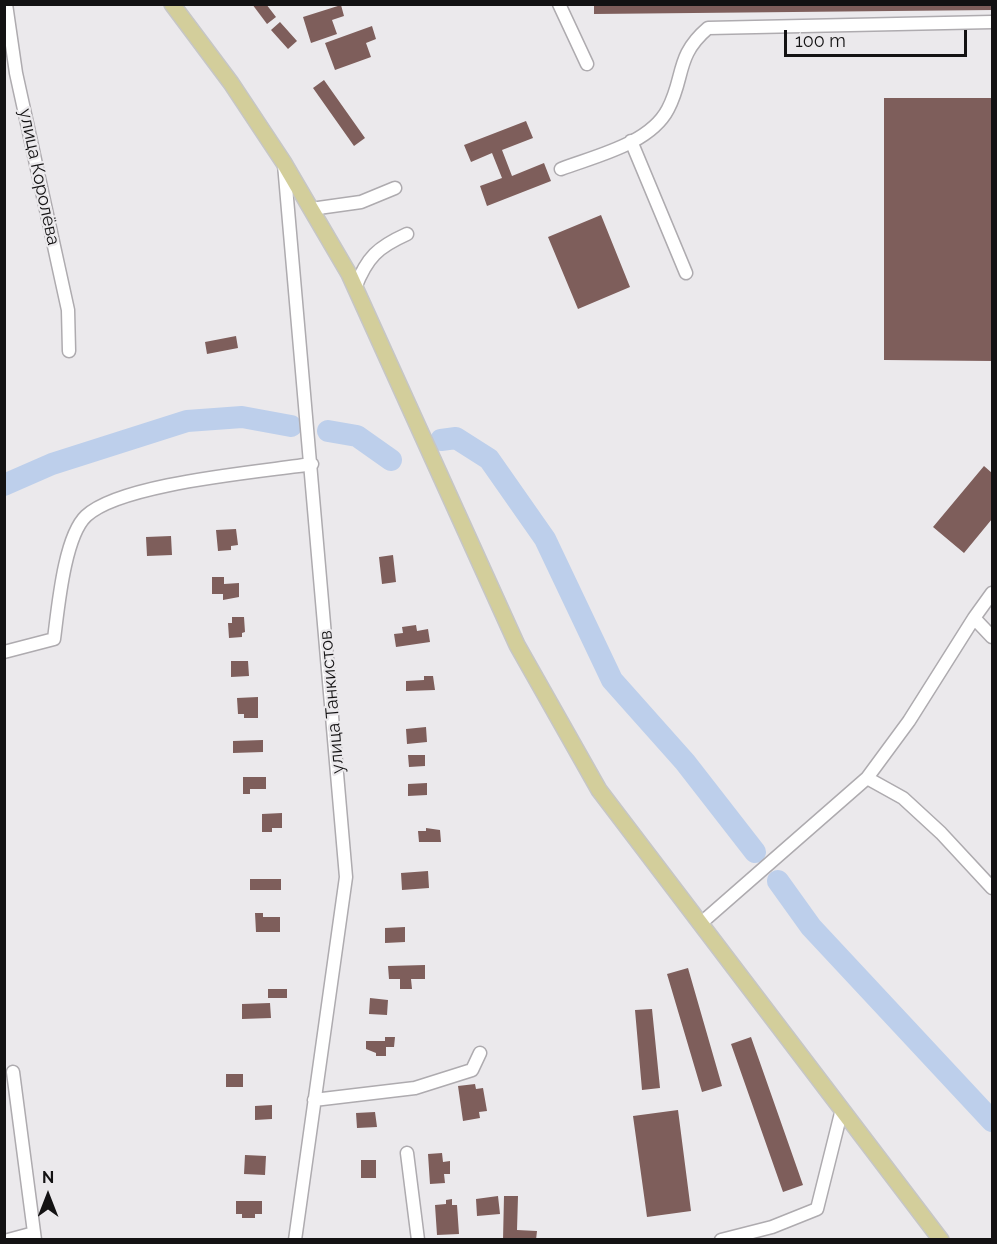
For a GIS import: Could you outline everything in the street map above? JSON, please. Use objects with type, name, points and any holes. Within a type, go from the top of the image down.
[{"type":"main road","points":[[172,4],[231,83],[284,163],[355,288],[517,645],[598,790],[941,1239]]},
{"type":"street","name":"улица Королёва","points":[[6,4],[16,73],[68,309],[69,351]]},
{"type":"street","points":[[559,4],[587,64]]},
{"type":"street","points":[[561,169],[631,141],[655,126],[669,109],[685,56],[693,41],[708,28],[993,22]]},
{"type":"street","points":[[631,141],[686,273]]},
{"type":"street","name":"улица Танкистов","points":[[284,163],[312,464],[346,877],[295,1239]]},
{"type":"street","points":[[310,209],[361,202],[395,188]]},
{"type":"street","points":[[355,288],[370,259],[383,244],[407,234]]},
{"type":"street","points":[[4,652],[54,639],[63,573],[73,541],[85,517],[109,501],[158,487],[312,464]]},
{"type":"street","points":[[700,924],[867,778],[909,722],[974,618],[993,593]]},
{"type":"street","points":[[974,618],[993,637]]},
{"type":"street","points":[[867,778],[903,798],[941,833],[993,888]]},
{"type":"street","points":[[314,1100],[415,1088],[472,1070],[480,1053]]},
{"type":"street","points":[[8,1239],[34,1236],[13,1072]]},
{"type":"street","points":[[721,1239],[774,1233],[818,1209],[842,1109]]},
{"type":"street","points":[[407,1153],[418,1239]]},
{"type":"building","points":[[252,4],[266,4],[276,17],[267,24]]},
{"type":"building","points":[[594,4],[992,4],[992,10],[594,14]]},
{"type":"building","points":[[341,5],[344,16],[332,20],[337,34],[311,43],[303,17]]},
{"type":"building","points":[[280,22],[297,41],[288,49],[271,30]]},
{"type":"building","points":[[372,26],[376,39],[366,43],[371,57],[335,70],[325,43]]},
{"type":"building","points":[[324,80],[365,138],[354,146],[313,88]]},
{"type":"building","points":[[884,98],[992,98],[992,361],[884,360]]},
{"type":"building","points":[[526,121],[533,138],[502,150],[512,176],[544,163],[551,181],[487,206],[480,186],[502,178],[492,153],[471,162],[464,145]]},
{"type":"building","points":[[601,215],[630,287],[578,309],[548,237]]},
{"type":"building","points":[[236,336],[238,348],[207,354],[205,342]]},
{"type":"building","points":[[984,466],[992,473],[992,519],[964,553],[933,527]]},
{"type":"building","points":[[236,529],[238,545],[231,546],[231,550],[218,551],[216,530]]},
{"type":"building","points":[[171,536],[172,555],[147,556],[146,537]]},
{"type":"building","points":[[393,555],[396,582],[382,584],[379,557]]},
{"type":"building","points":[[212,577],[224,577],[224,584],[239,583],[239,597],[223,600],[223,594],[212,594]]},
{"type":"building","points":[[232,617],[244,617],[245,632],[242,633],[242,637],[229,638],[228,623],[232,623]]},
{"type":"building","points":[[416,625],[417,631],[428,629],[430,642],[396,647],[394,634],[403,633],[402,627]]},
{"type":"building","points":[[231,661],[248,661],[249,676],[231,677]]},
{"type":"building","points":[[424,676],[433,676],[435,690],[406,691],[406,681],[424,680]]},
{"type":"building","points":[[258,697],[258,718],[244,718],[244,714],[238,714],[237,698]]},
{"type":"building","points":[[426,727],[427,742],[407,744],[406,729]]},
{"type":"building","points":[[263,740],[263,752],[233,753],[233,741]]},
{"type":"building","points":[[408,755],[425,755],[425,766],[409,767]]},
{"type":"building","points":[[243,777],[266,777],[266,789],[250,789],[250,794],[243,794]]},
{"type":"building","points":[[427,783],[427,795],[408,796],[408,784]]},
{"type":"building","points":[[282,813],[282,828],[272,828],[272,832],[262,832],[262,814]]},
{"type":"building","points":[[426,828],[440,830],[441,842],[419,842],[418,831],[426,831]]},
{"type":"building","points":[[428,871],[429,888],[402,890],[401,873]]},
{"type":"building","points":[[250,879],[281,879],[281,890],[250,890]]},
{"type":"building","points":[[255,913],[263,913],[263,917],[280,917],[280,932],[256,932]]},
{"type":"building","points":[[405,927],[405,942],[385,943],[385,928]]},
{"type":"building","points":[[425,965],[425,979],[411,979],[412,989],[400,989],[400,979],[389,979],[388,966]]},
{"type":"building","points":[[688,968],[722,1086],[702,1092],[667,974]]},
{"type":"building","points":[[268,989],[287,989],[287,998],[268,998]]},
{"type":"building","points":[[370,998],[388,1000],[387,1015],[369,1014]]},
{"type":"building","points":[[270,1003],[271,1018],[242,1019],[242,1004]]},
{"type":"building","points":[[652,1009],[660,1088],[642,1090],[635,1010]]},
{"type":"building","points":[[385,1037],[395,1037],[394,1047],[386,1047],[386,1056],[376,1056],[376,1053],[366,1049],[366,1041],[385,1041]]},
{"type":"building","points":[[751,1037],[803,1185],[783,1192],[731,1044]]},
{"type":"building","points":[[226,1074],[243,1074],[243,1087],[226,1087]]},
{"type":"building","points":[[475,1084],[476,1089],[483,1088],[487,1111],[479,1112],[480,1118],[463,1121],[458,1086]]},
{"type":"building","points":[[272,1105],[272,1119],[255,1120],[255,1106]]},
{"type":"building","points":[[678,1110],[691,1211],[647,1217],[633,1116]]},
{"type":"building","points":[[375,1112],[377,1127],[357,1128],[356,1113]]},
{"type":"building","points":[[442,1153],[443,1162],[450,1161],[450,1174],[444,1174],[445,1183],[430,1184],[428,1154]]},
{"type":"building","points":[[245,1155],[266,1156],[265,1175],[244,1174]]},
{"type":"building","points":[[361,1160],[376,1160],[376,1178],[361,1178]]},
{"type":"building","points":[[498,1196],[500,1214],[477,1216],[476,1199]]},
{"type":"building","points":[[504,1196],[518,1196],[517,1230],[537,1231],[536,1240],[503,1240]]},
{"type":"building","points":[[452,1199],[452,1205],[457,1205],[459,1234],[437,1235],[435,1205],[446,1204],[446,1200]]},
{"type":"building","points":[[236,1201],[262,1201],[262,1214],[255,1214],[255,1218],[242,1218],[242,1214],[236,1214]]},
{"type":"waterway","points":[[4,485],[52,464],[187,421],[242,417],[291,426]]},
{"type":"waterway","points":[[328,431],[357,436],[391,460]]},
{"type":"waterway","points":[[441,440],[456,438],[489,459],[545,539],[612,680],[685,762],[755,852]]},
{"type":"waterway","points":[[778,881],[811,927],[992,1121]]}]
